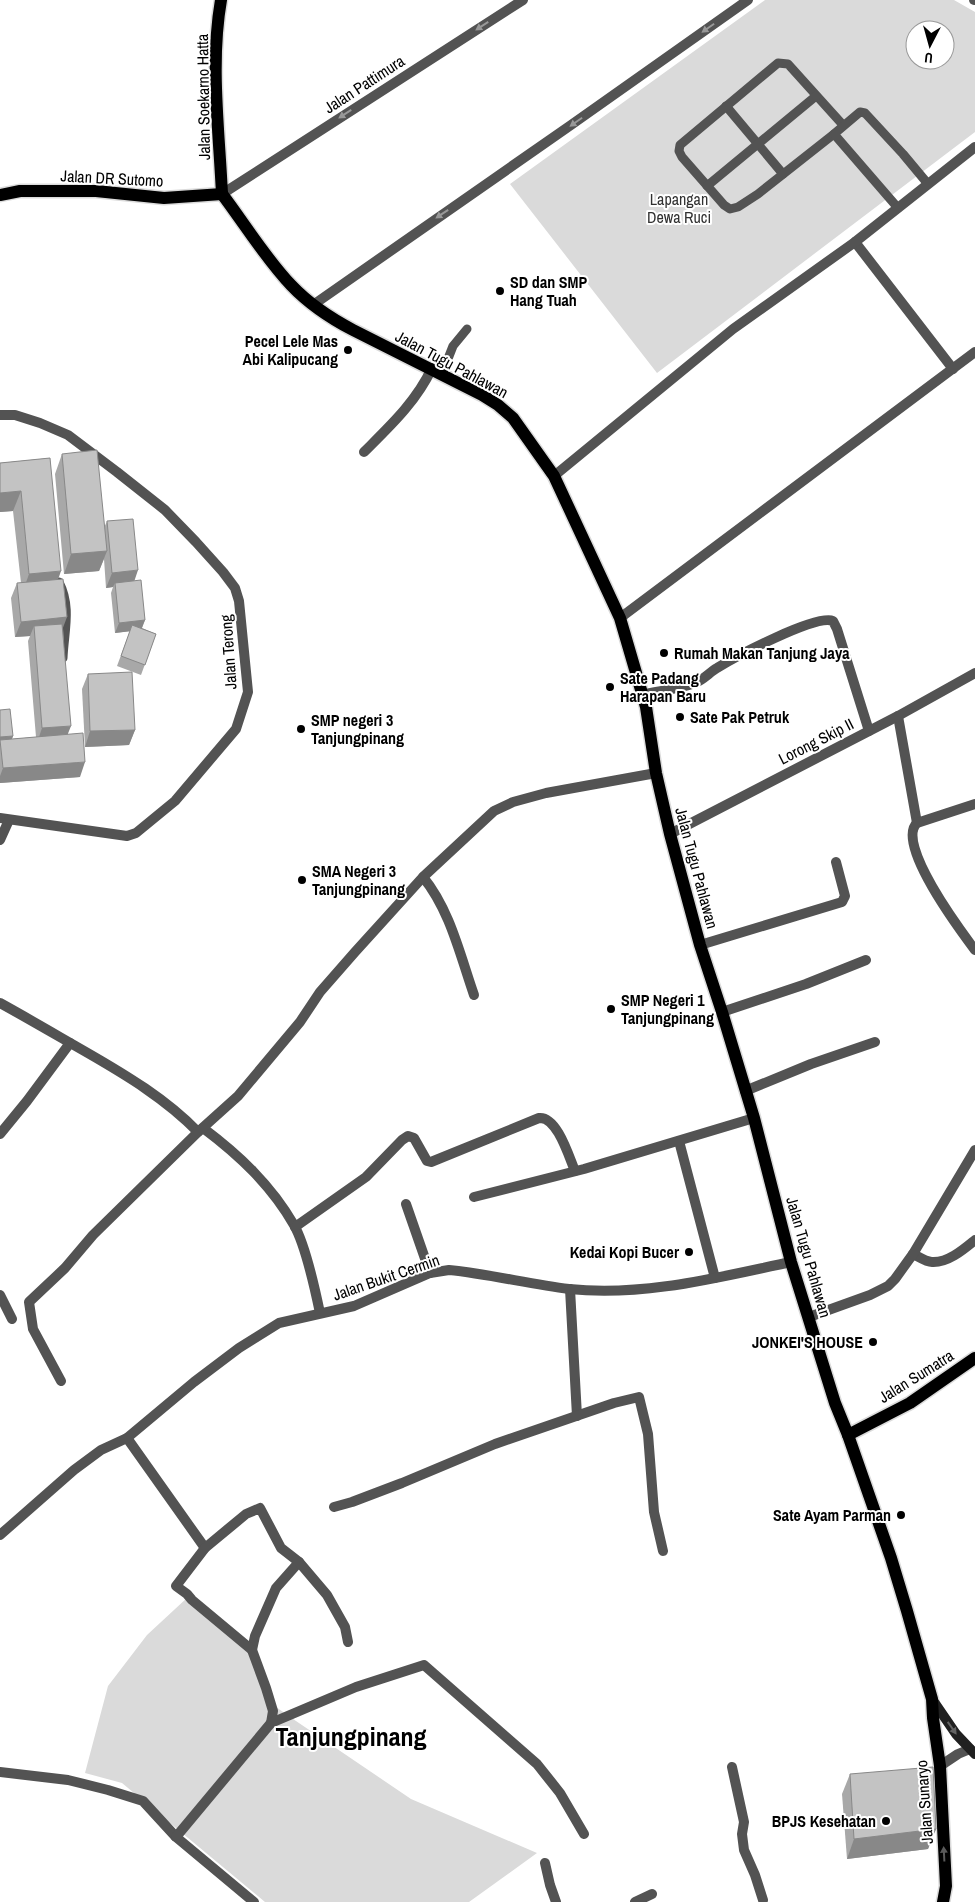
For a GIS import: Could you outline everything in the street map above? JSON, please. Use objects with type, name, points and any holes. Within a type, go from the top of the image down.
[{"type":"main road","name":"Jalan Soekarno Hatta","points":[[221,0],[217,22],[217,80],[222,194]]},
{"type":"main road","name":"Jalan DR Sutomo","points":[[1,194],[20,191],[96,191],[164,198],[222,194]]},
{"type":"main road","name":"Jalan Tugu Pahlawan","points":[[222,194],[291,285],[313,305],[346,327],[437,371],[498,405],[513,418],[554,476],[620,618],[646,708],[656,773],[670,834],[700,945],[754,1118],[791,1262],[835,1403],[848,1435],[908,1611],[932,1699]]},
{"type":"main road","name":"Jalan Sumatra","points":[[848,1435],[910,1403],[975,1358]]},
{"type":"main road","points":[[932,1699],[956,1734],[973,1752]]},
{"type":"main road","name":"Jalan Sunaryo","points":[[932,1699],[940,1766],[946,1886],[942,1902]]},
{"type":"street","name":"Jalan Pattimura","points":[[222,194],[523,0]]},
{"type":"street","points":[[313,305],[748,0]]},
{"type":"street","points":[[554,476],[733,329],[855,242],[975,147]]},
{"type":"street","points":[[855,242],[953,369]]},
{"type":"street","points":[[620,618],[975,352]]},
{"type":"street","points":[[364,452],[411,404],[437,371]]},
{"type":"street","name":"Jalan Terong","points":[[0,414],[15,415],[68,435],[165,510],[224,572],[235,588],[239,601],[248,692],[236,729],[175,801],[136,833],[127,836],[5,819]]},
{"type":"street","points":[[642,695],[695,682],[716,668],[767,641],[816,622],[830,619],[838,629],[869,731]]},
{"type":"street","name":"Lorong Skip II","points":[[670,834],[975,674]]},
{"type":"street","points":[[898,716],[916,823]]},
{"type":"street","points":[[61,1381],[33,1329],[29,1302],[65,1268],[93,1235],[200,1130],[238,1096],[300,1022],[320,992],[423,877],[494,811],[513,802],[546,793],[656,773]]},
{"type":"street","points":[[975,804],[916,823],[913,826],[911,835],[918,856],[948,914],[975,950]]},
{"type":"street","points":[[0,840],[5,819]]},
{"type":"street","points":[[700,945],[842,902],[845,896],[836,862]]},
{"type":"street","points":[[423,877],[432,888],[446,914],[474,995]]},
{"type":"street","points":[[722,1012],[806,984],[866,960]]},
{"type":"street","points":[[0,1003],[111,1067],[169,1105],[200,1130],[240,1157],[260,1178],[295,1227],[316,1292],[320,1313]]},
{"type":"street","points":[[745,1091],[811,1064],[875,1042]]},
{"type":"street","points":[[0,1134],[70,1043]]},
{"type":"street","points":[[295,1227],[366,1177],[408,1136],[414,1138],[427,1161],[431,1162],[539,1118],[545,1118],[553,1123],[565,1145],[575,1171]]},
{"type":"street","points":[[474,1197],[575,1171],[754,1118]]},
{"type":"street","points":[[680,1141],[715,1278]]},
{"type":"street","points":[[809,1317],[870,1296],[888,1286],[895,1279],[913,1254],[975,1150]]},
{"type":"street","points":[[406,1204],[430,1273]]},
{"type":"street","points":[[913,1254],[930,1262],[938,1262],[962,1250],[975,1240]]},
{"type":"street","name":"Jalan Bukit Cermin","points":[[0,1535],[74,1470],[101,1450],[127,1438],[194,1382],[239,1348],[279,1323],[354,1306],[430,1273],[449,1270],[570,1289],[621,1290],[715,1278],[791,1262]]},
{"type":"street","points":[[570,1289],[577,1416]]},
{"type":"street","points":[[0,1296],[12,1318]]},
{"type":"street","points":[[334,1507],[352,1502],[495,1444],[640,1397],[648,1434],[654,1512],[663,1551]]},
{"type":"street","points":[[127,1438],[205,1548]]},
{"type":"street","points":[[271,1722],[273,1711],[252,1650],[176,1586],[205,1548],[246,1514],[260,1508],[281,1548],[299,1562],[327,1595],[345,1626],[348,1642]]},
{"type":"street","points":[[252,1650],[255,1636],[276,1588],[299,1562]]},
{"type":"street","points":[[176,1837],[271,1722],[356,1687],[424,1665],[537,1764],[560,1793],[584,1834]]},
{"type":"street","points":[[940,1766],[958,1754],[973,1752]]},
{"type":"street","points":[[732,1767],[744,1822],[742,1834],[744,1850],[763,1900]]},
{"type":"street","points":[[0,1772],[68,1780],[143,1801],[176,1837],[254,1902]]},
{"type":"street","points":[[546,1863],[550,1885],[556,1902]]},
{"type":"street","points":[[635,1902],[652,1894]]},
{"type":"lane","points":[[842,125],[788,64],[778,63],[680,145],[679,151],[707,186],[730,209],[738,207],[783,174],[860,112],[865,113],[928,184]]},
{"type":"lane","points":[[707,186],[816,96]]},
{"type":"lane","points":[[726,106],[783,174]]},
{"type":"lane","points":[[834,134],[898,208]]},
{"type":"lane","points":[[437,371],[453,346],[467,329]]},
{"type":"lane","points":[[57,577],[65,595],[67,610],[63,663]]},
{"type":"green space","name":"Lapangan Dewa Ruci","points":[[765,0],[954,0],[975,12],[975,132],[657,373],[510,184]]},
{"type":"green space","points":[[188,1597],[252,1650],[276,1707],[411,1799],[537,1853],[469,1902],[265,1902],[122,1783],[85,1773],[108,1686],[147,1635]]},
{"type":"building","points":[[97,450],[107,551],[71,554],[62,454]]},
{"type":"building","points":[[50,458],[61,571],[29,574],[21,491],[0,493],[0,463]]},
{"type":"building","points":[[133,519],[138,570],[112,573],[107,521]]},
{"type":"building","points":[[63,579],[67,617],[21,622],[17,583]]},
{"type":"building","points":[[141,580],[145,620],[119,623],[115,583]]},
{"type":"building","points":[[62,624],[71,726],[42,728],[34,626]]},
{"type":"building","points":[[132,625],[156,634],[145,665],[121,656]]},
{"type":"building","points":[[132,672],[135,730],[90,731],[88,674]]},
{"type":"building","points":[[10,709],[13,736],[0,737],[0,710]]},
{"type":"building","points":[[83,733],[85,762],[3,768],[0,740]]},
{"type":"building","name":"BPJS Kesehatan","points":[[933,1767],[936,1829],[854,1839],[850,1774]]},
{"type":"place","name":"SD dan SMP Hang Tuah","points":[[500,291]]},
{"type":"place","name":"Pecel Lele Mas Abi Kalipucang","points":[[348,350]]},
{"type":"place","name":"Rumah Makan Tanjung Jaya","points":[[664,653]]},
{"type":"place","name":"Sate Padang Harapan Baru","points":[[610,687]]},
{"type":"place","name":"Sate Pak Petruk","points":[[680,717]]},
{"type":"place","name":"SMP negeri 3 Tanjungpinang","points":[[301,729]]},
{"type":"place","name":"SMA Negeri 3 Tanjungpinang","points":[[302,880]]},
{"type":"place","name":"SMP Negeri 1 Tanjungpinang","points":[[611,1009]]},
{"type":"place","name":"Kedai Kopi Bucer","points":[[689,1252]]},
{"type":"place","name":"JONKEI'S HOUSE","points":[[873,1342]]},
{"type":"place","name":"Sate Ayam Parman","points":[[901,1515]]},
{"type":"place","name":"BPJS Kesehatan","points":[[886,1821]]},
{"type":"district","name":"Tanjungpinang","points":[[351,1737]]}]
